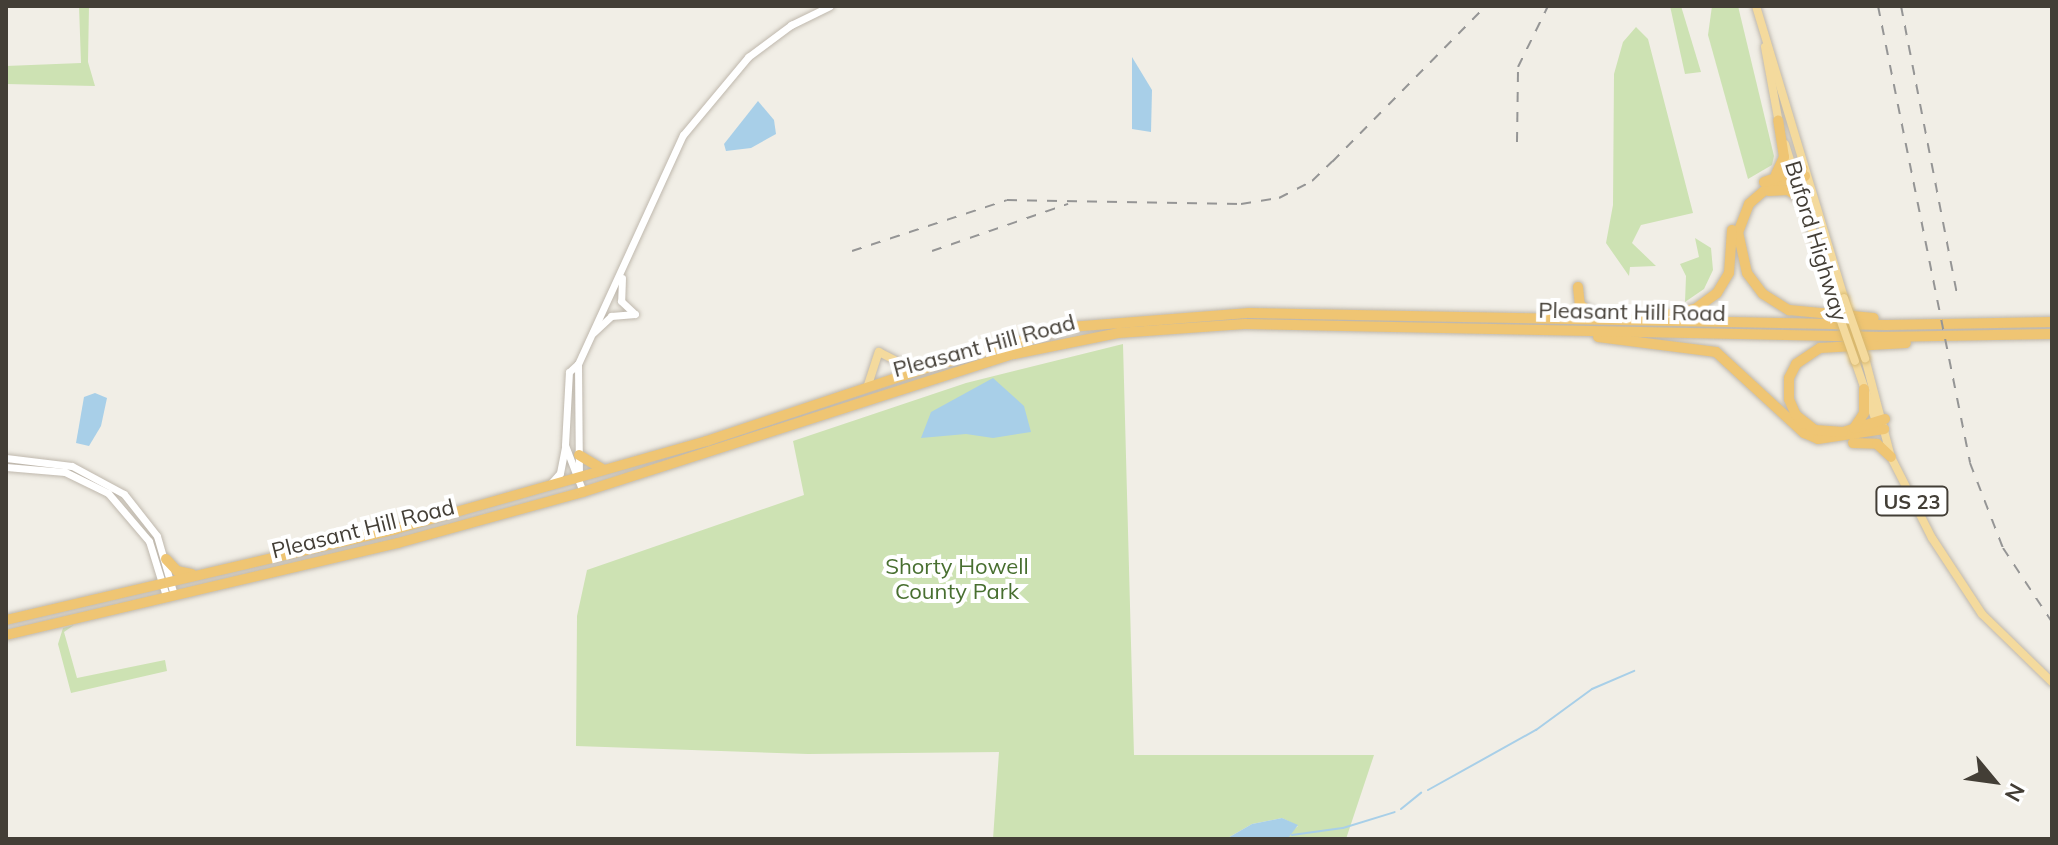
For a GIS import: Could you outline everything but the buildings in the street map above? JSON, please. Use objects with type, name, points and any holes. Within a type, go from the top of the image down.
[{"type":"highway","points":[[1774,176],[1784,157],[1778,120]]},
{"type":"highway","points":[[1637,319],[1695,309],[1717,293],[1729,273],[1737,212],[1755,188],[1774,176],[1799,173]]},
{"type":"highway","points":[[1799,173],[1773,183],[1749,204],[1738,232],[1740,254],[1754,284],[1789,310],[1967,325]]},
{"type":"highway","points":[[1740,254],[1746,217],[1763,194],[1781,188],[1802,200]]},
{"type":"highway","points":[[1578,287],[1580,305],[1605,319]]},
{"type":"highway","name":"Pleasant Hill Road","points":[[6,620],[202,575],[579,477],[917,371],[1070,327],[1159,317],[1308,313],[1967,325],[2052,322]]},
{"type":"highway","name":"Pleasant Hill Road","points":[[6,635],[583,492],[1014,354],[1118,333],[1245,324],[1561,331],[2052,334]]},
{"type":"highway","points":[[1561,331],[1697,346],[1731,361],[1804,433],[1818,439],[1833,441],[1881,424]]},
{"type":"highway","points":[[1881,424],[1815,430],[1796,415],[1789,399],[1789,378],[1804,356],[1820,348],[1995,336]]},
{"type":"highway","points":[[1749,378],[1770,408],[1808,442],[1834,447],[1868,442],[1891,457]]},
{"type":"highway","points":[[1852,429],[1864,413],[1864,389]]},
{"type":"highway","points":[[579,455],[589,466],[607,469]]},
{"type":"highway","points":[[166,559],[178,571],[202,575]]},
{"type":"main road","name":"Buford Highway","points":[[1756,6],[1799,173],[1855,361],[1881,424]]},
{"type":"main road","name":"Buford Highway","points":[[1765,46],[1778,120],[1799,173],[1802,200],[1839,300],[1865,358],[1891,457],[1932,538],[1982,614],[2052,682]]},
{"type":"main road","points":[[867,388],[879,352],[917,371]]},
{"type":"street","points":[[579,477],[578,364],[624,269],[671,159],[703,105],[760,48],[830,6]]},
{"type":"street","points":[[591,334],[608,317],[635,314],[621,301],[624,269]]},
{"type":"street","points":[[546,486],[559,473],[565,445],[564,391],[569,372],[578,364]]},
{"type":"street","points":[[565,445],[583,492]]},
{"type":"street","points":[[6,458],[53,461],[97,475],[147,519],[166,559],[166,582]]},
{"type":"street","points":[[6,467],[65,472],[108,493],[149,541],[170,596]]},
{"type":"green space","points":[[79,6],[89,6],[88,62],[95,86],[6,84],[6,66],[81,63]]},
{"type":"green space","points":[[1670,6],[1681,6],[1701,72],[1685,74]]},
{"type":"green space","points":[[1712,6],[1738,6],[1774,156],[1772,165],[1748,179],[1708,35]]},
{"type":"green space","points":[[1636,27],[1648,39],[1693,213],[1641,225],[1632,243],[1656,266],[1630,267],[1629,276],[1606,243],[1613,205],[1614,74],[1623,42]]},
{"type":"green space","points":[[1695,238],[1711,248],[1713,270],[1704,289],[1685,302],[1686,276],[1680,264],[1699,257]]},
{"type":"green space","name":"Shorty Howell County Park","points":[[1123,344],[1134,755],[1374,755],[1346,839],[1282,839],[1298,826],[1282,818],[1252,824],[1226,839],[993,839],[999,752],[808,754],[576,746],[577,616],[587,570],[804,495],[793,441],[966,383]]},
{"type":"green space","points":[[74,625],[64,632],[77,678],[165,660],[167,671],[71,693],[58,644],[63,628]]},
{"type":"water","points":[[1132,57],[1152,90],[1151,132],[1132,129]]},
{"type":"water","points":[[758,101],[774,120],[776,134],[751,148],[726,151],[724,144]]},
{"type":"water","points":[[993,378],[1024,406],[1031,432],[993,438],[966,434],[921,438],[931,412]]},
{"type":"water","points":[[95,393],[107,398],[101,426],[89,446],[76,443],[84,397]]},
{"type":"water","points":[[1282,818],[1298,825],[1289,837],[1226,839],[1252,824]]},
{"type":"waterway","points":[[1428,790],[1536,730],[1592,689],[1634,671]]},
{"type":"waterway","points":[[1401,809],[1421,793]]},
{"type":"waterway","points":[[1292,835],[1343,828],[1395,812]]},
{"type":"railway","points":[[852,251],[1007,200],[1241,204],[1279,198],[1312,181],[1486,6]]},
{"type":"railway","points":[[1517,142],[1518,67],[1548,6]]},
{"type":"railway","points":[[1878,6],[1970,463],[2003,548],[2052,622]]},
{"type":"railway","points":[[1901,6],[1957,294]]},
{"type":"railway","points":[[932,251],[1068,204]]}]
